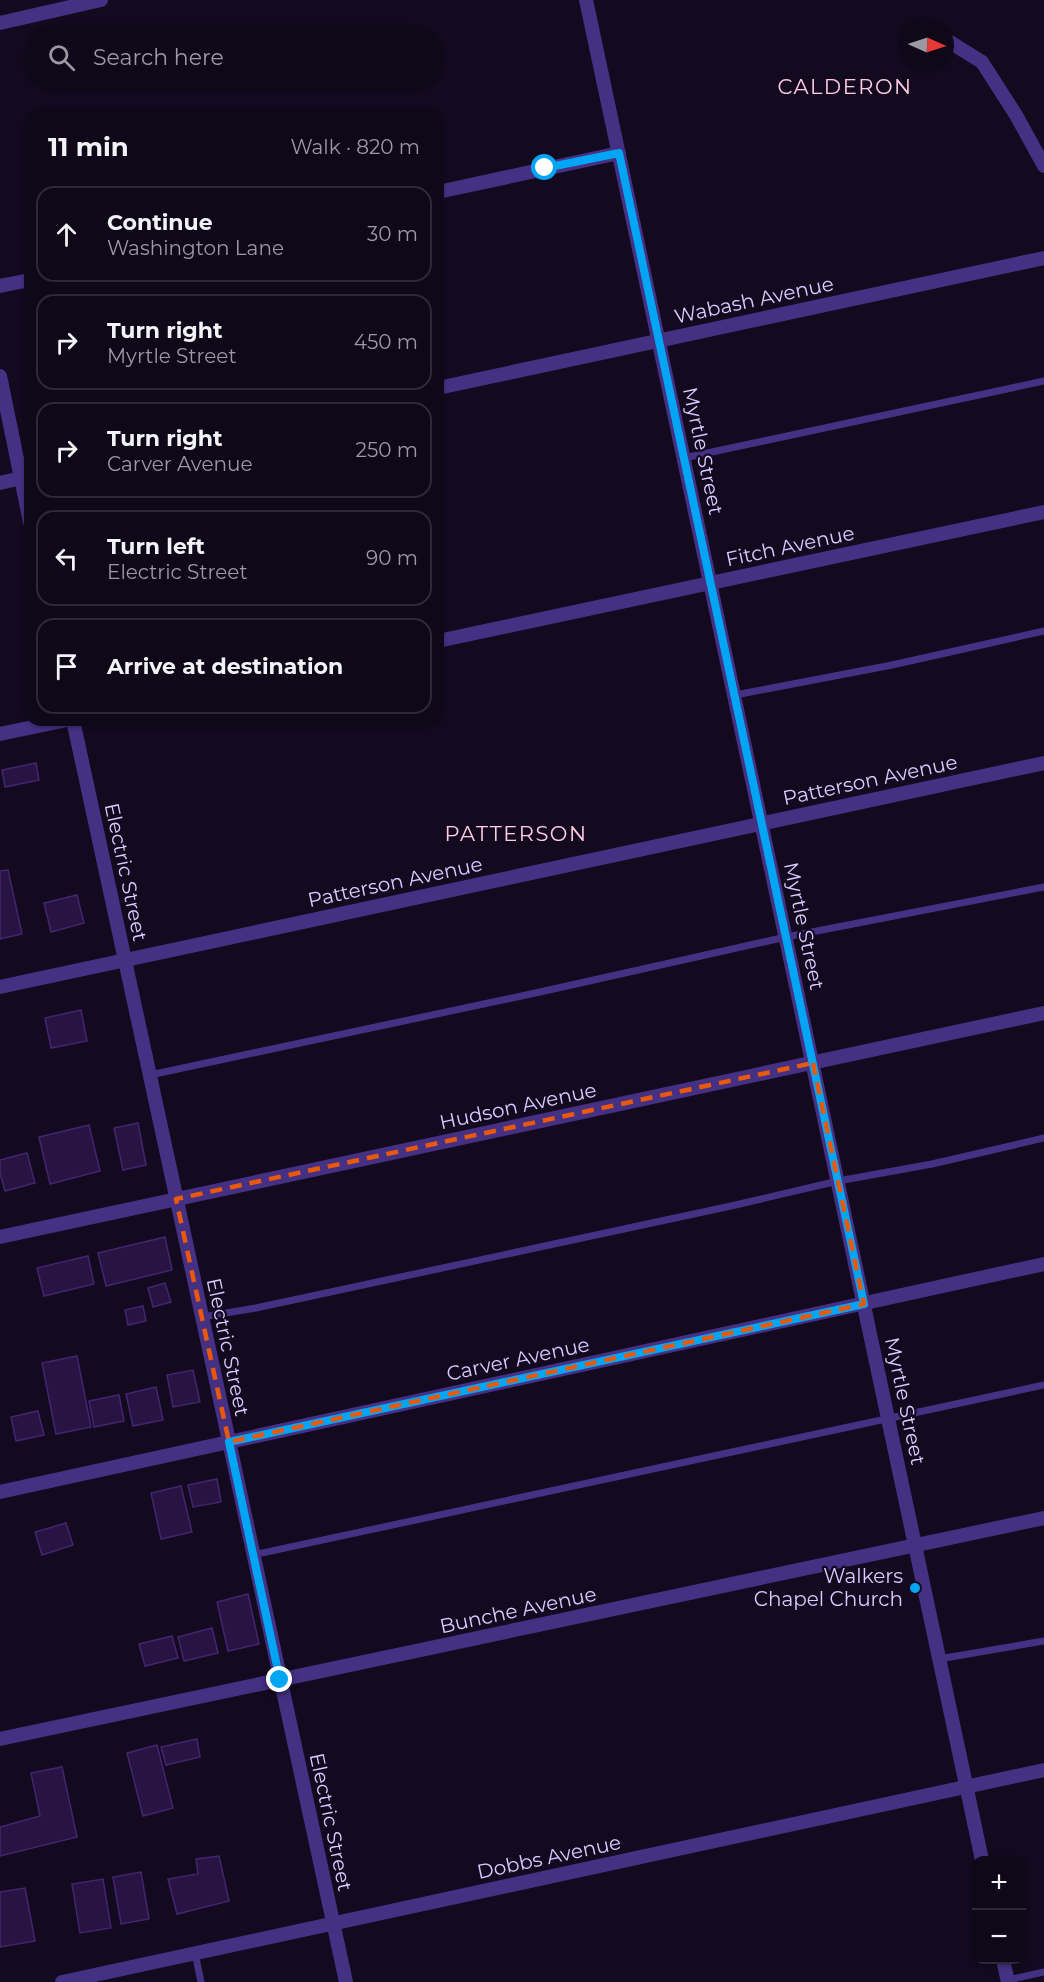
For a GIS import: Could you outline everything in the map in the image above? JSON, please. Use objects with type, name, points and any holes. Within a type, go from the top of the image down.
[{"type":"street","points":[[0,23],[101,0]]},
{"type":"street","name":"Myrtle Street","points":[[586,0],[981,1856]]},
{"type":"street","points":[[954,45],[982,62],[1016,115],[1044,166]]},
{"type":"street","points":[[444,191],[619,153]]},
{"type":"street","name":"Wabash Avenue","points":[[444,387],[1044,258]]},
{"type":"street","points":[[0,286],[24,281]]},
{"type":"street","points":[[0,376],[24,473]]},
{"type":"street","points":[[0,483],[24,477]]},
{"type":"street","name":"Fitch Avenue","points":[[444,640],[1044,512]]},
{"type":"street","points":[[0,734],[38,726]]},
{"type":"street","name":"Electric Street","points":[[74,726],[346,1982]]},
{"type":"street","name":"Patterson Avenue","points":[[0,987],[1044,763]]},
{"type":"street","name":"Hudson Avenue","points":[[0,1237],[1044,1013]]},
{"type":"street","name":"Carver Avenue","points":[[0,1492],[1044,1264]]},
{"type":"street","name":"Bunche Avenue","points":[[0,1740],[1044,1518]]},
{"type":"street","name":"Dobbs Avenue","points":[[62,1982],[1044,1770]]},
{"type":"street","points":[[1004,1964],[1008,1981]]},
{"type":"lane","points":[[684,458],[1044,381]]},
{"type":"lane","points":[[735,695],[892,665],[1044,631]]},
{"type":"lane","points":[[150,1075],[786,937],[1044,887]]},
{"type":"lane","points":[[202,1317],[256,1308],[1044,1138]]},
{"type":"lane","points":[[253,1556],[1044,1385]]},
{"type":"lane","points":[[939,1659],[1044,1641]]},
{"type":"lane","points":[[195,1953],[201,1982]]},
{"type":"lane","points":[[1008,1981],[1044,1972]]},
{"type":"highlighted area","points":[[813,1063],[864,1304],[229,1442],[176,1199]]},
{"type":"building","points":[[36,763],[39,780],[5,787],[2,770]]},
{"type":"building","points":[[8,870],[22,934],[0,939],[0,871]]},
{"type":"building","points":[[77,895],[84,923],[51,932],[44,903]]},
{"type":"building","points":[[81,1010],[87,1041],[51,1048],[45,1018]]},
{"type":"building","points":[[138,1123],[146,1165],[123,1170],[114,1128]]},
{"type":"building","points":[[89,1125],[100,1171],[50,1184],[39,1137]]},
{"type":"building","points":[[27,1153],[35,1183],[5,1191],[0,1173],[0,1160]]},
{"type":"building","points":[[165,1237],[172,1270],[106,1286],[98,1253]]},
{"type":"building","points":[[88,1256],[94,1284],[44,1296],[37,1268]]},
{"type":"building","points":[[165,1283],[171,1302],[153,1307],[148,1288]]},
{"type":"building","points":[[143,1306],[146,1321],[128,1325],[125,1310]]},
{"type":"building","points":[[77,1356],[91,1427],[56,1434],[42,1363]]},
{"type":"building","points":[[193,1370],[200,1402],[173,1407],[167,1375]]},
{"type":"building","points":[[156,1387],[163,1420],[133,1426],[126,1394]]},
{"type":"building","points":[[119,1395],[124,1421],[94,1427],[89,1401]]},
{"type":"building","points":[[38,1411],[44,1435],[16,1441],[11,1417]]},
{"type":"building","points":[[217,1479],[221,1502],[193,1507],[188,1485]]},
{"type":"building","points":[[181,1486],[192,1532],[161,1539],[151,1493]]},
{"type":"building","points":[[66,1523],[73,1545],[42,1555],[35,1532]]},
{"type":"building","points":[[248,1594],[259,1644],[228,1651],[217,1602]]},
{"type":"building","points":[[212,1628],[218,1653],[184,1661],[178,1637]]},
{"type":"building","points":[[172,1636],[178,1658],[145,1666],[139,1644]]},
{"type":"building","points":[[197,1739],[200,1757],[166,1765],[161,1747]]},
{"type":"building","points":[[157,1745],[173,1808],[143,1816],[127,1753]]},
{"type":"building","points":[[62,1767],[77,1837],[0,1856],[0,1827],[40,1816],[31,1773]]},
{"type":"building","points":[[219,1856],[229,1901],[177,1914],[168,1879],[198,1874],[196,1859]]},
{"type":"building","points":[[141,1872],[149,1919],[121,1924],[113,1877]]},
{"type":"building","points":[[103,1879],[111,1928],[80,1933],[72,1884]]},
{"type":"building","points":[[25,1888],[35,1941],[0,1947],[0,1892]]},
{"type":"place","name":"Walkers Chapel Church","points":[[915,1588]]},
{"type":"district","name":"CALDERON","points":[[845,86]]},
{"type":"district","name":"PATTERSON","points":[[516,833]]},
{"type":"route","points":[[280,1680],[229,1442],[864,1304],[619,153],[545,168]]}]
